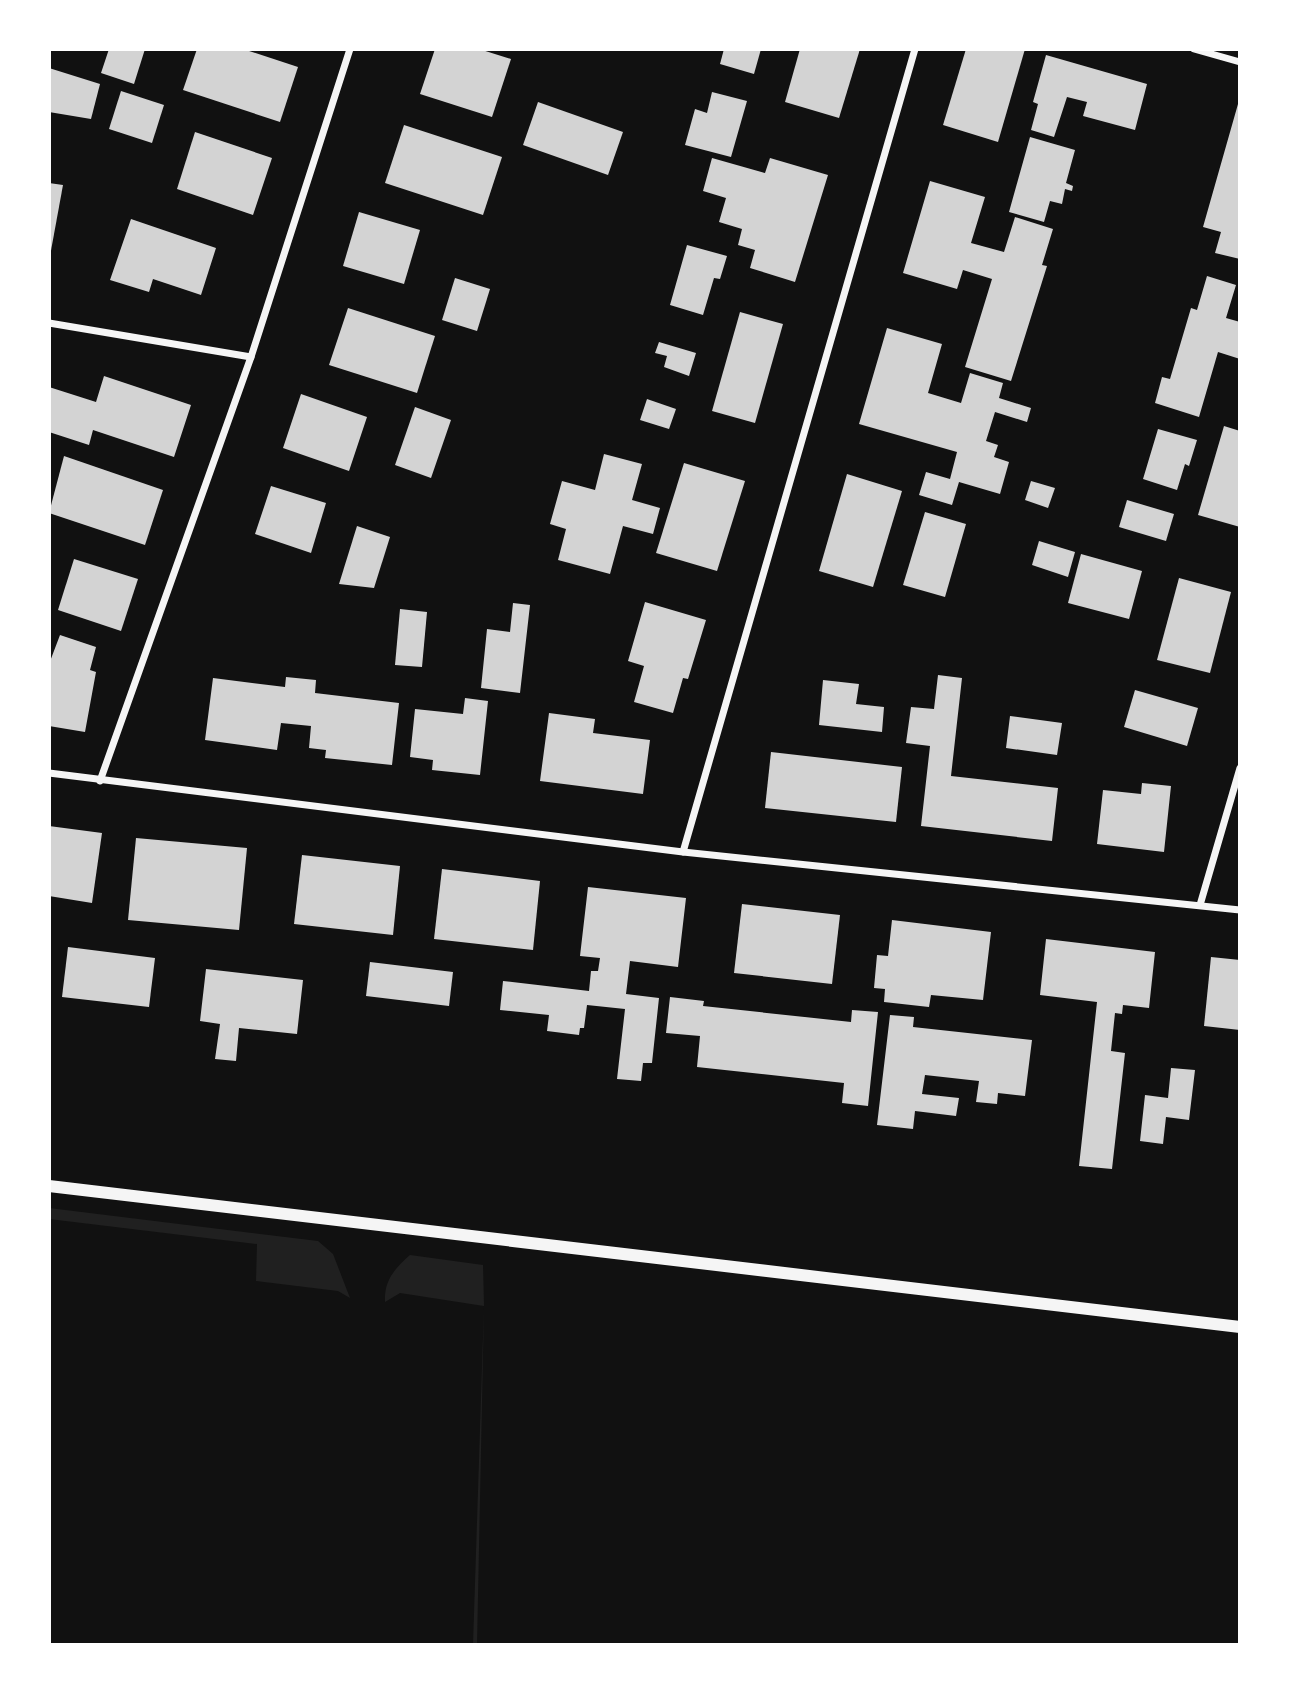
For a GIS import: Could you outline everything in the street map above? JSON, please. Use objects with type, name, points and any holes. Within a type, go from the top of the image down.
[{"type":"street","points":[[100,781],[251,357],[350,49]]},
{"type":"street","points":[[683,852],[915,49]]},
{"type":"street","points":[[1194,49],[1240,62]]},
{"type":"street","points":[[49,323],[251,357]]},
{"type":"street","points":[[1200,905],[1240,768]]},
{"type":"street","points":[[49,773],[683,852],[1240,910]]},
{"type":"street","points":[[49,1186],[1240,1327]]},
{"type":"shaded area","points":[[49,1208],[318,1241],[333,1254],[350,1298],[338,1291],[256,1281],[257,1244],[49,1219]]},
{"type":"shaded area","points":[[410,1255],[483,1265],[484,1306],[400,1293],[385,1302],[386,1288],[391,1276]]},
{"type":"shaded area","points":[[484,1308],[477,1645],[473,1645]]},
{"type":"building","points":[[109,49],[145,49],[134,84],[101,73]]},
{"type":"building","points":[[197,49],[243,49],[298,67],[280,122],[183,90]]},
{"type":"building","points":[[435,49],[479,49],[511,59],[492,117],[420,94]]},
{"type":"building","points":[[724,49],[761,49],[754,74],[720,64]]},
{"type":"building","points":[[800,49],[860,49],[839,118],[785,102]]},
{"type":"building","points":[[966,49],[1025,49],[998,142],[943,125]]},
{"type":"building","points":[[1046,55],[1147,84],[1135,130],[1083,116],[1087,102],[1067,97],[1054,137],[1031,130],[1038,104],[1033,102]]},
{"type":"building","points":[[49,68],[100,84],[91,119],[49,112]]},
{"type":"building","points":[[121,91],[164,105],[152,143],[109,129]]},
{"type":"building","points":[[712,92],[747,101],[731,157],[685,145],[695,109],[707,113]]},
{"type":"building","points":[[538,102],[623,132],[608,175],[523,145]]},
{"type":"building","points":[[1238,104],[1240,259],[1215,253],[1221,232],[1203,227]]},
{"type":"building","points":[[404,125],[502,157],[483,215],[385,183]]},
{"type":"building","points":[[195,132],[272,158],[253,215],[177,189]]},
{"type":"building","points":[[1030,137],[1075,150],[1066,183],[1073,186],[1072,191],[1065,189],[1062,204],[1050,201],[1044,222],[1009,212]]},
{"type":"building","points":[[712,158],[765,173],[770,158],[828,175],[795,282],[750,268],[755,250],[738,245],[742,229],[719,222],[726,198],[703,191]]},
{"type":"building","points":[[930,181],[985,197],[971,243],[1004,252],[1015,217],[1053,229],[1042,265],[1047,266],[1011,381],[965,367],[992,279],[963,270],[957,289],[903,273]]},
{"type":"building","points":[[49,183],[63,185],[50,256],[49,256]]},
{"type":"building","points":[[359,212],[420,230],[404,284],[343,266]]},
{"type":"building","points":[[131,219],[216,248],[201,295],[153,279],[149,292],[110,280]]},
{"type":"building","points":[[687,245],[727,256],[720,279],[714,278],[703,315],[670,305]]},
{"type":"building","points":[[1207,276],[1236,285],[1226,318],[1240,322],[1240,359],[1218,352],[1199,417],[1155,403],[1162,377],[1170,379],[1191,308],[1197,310]]},
{"type":"building","points":[[455,278],[490,289],[477,331],[442,320]]},
{"type":"building","points":[[348,308],[435,336],[417,393],[329,365]]},
{"type":"building","points":[[740,312],[783,324],[755,423],[712,411]]},
{"type":"building","points":[[887,328],[942,344],[928,393],[961,403],[970,373],[1003,383],[999,398],[1031,408],[1027,422],[995,412],[986,441],[998,445],[994,457],[1009,462],[1000,494],[959,482],[952,505],[919,495],[926,472],[950,479],[957,452],[859,424]]},
{"type":"building","points":[[659,342],[696,353],[689,376],[664,367],[667,356],[655,353]]},
{"type":"building","points":[[104,376],[191,405],[174,457],[93,430],[89,445],[49,432],[49,387],[96,402]]},
{"type":"building","points":[[301,394],[367,417],[349,471],[283,448]]},
{"type":"building","points":[[647,399],[676,409],[669,429],[640,420]]},
{"type":"building","points":[[415,407],[451,420],[431,478],[395,465]]},
{"type":"building","points":[[1224,426],[1240,431],[1240,527],[1198,515]]},
{"type":"building","points":[[1158,429],[1197,440],[1189,466],[1185,464],[1177,490],[1143,479]]},
{"type":"building","points":[[604,454],[642,464],[632,500],[660,508],[653,534],[623,526],[610,574],[558,560],[566,529],[550,524],[562,481],[595,490]]},
{"type":"building","points":[[64,456],[163,490],[145,545],[49,513]]},
{"type":"building","points":[[684,463],[745,481],[717,571],[656,553]]},
{"type":"building","points":[[847,474],[902,491],[873,587],[819,571]]},
{"type":"building","points":[[1031,481],[1055,488],[1048,508],[1025,500]]},
{"type":"building","points":[[271,486],[326,503],[311,553],[255,534]]},
{"type":"building","points":[[1127,500],[1174,514],[1166,541],[1119,527]]},
{"type":"building","points":[[925,512],[966,524],[945,597],[903,585]]},
{"type":"building","points":[[357,526],[390,537],[374,588],[339,584]]},
{"type":"building","points":[[1039,541],[1075,552],[1068,577],[1032,565]]},
{"type":"building","points":[[1081,554],[1142,571],[1129,619],[1068,603]]},
{"type":"building","points":[[74,559],[138,579],[121,631],[58,610]]},
{"type":"building","points":[[1179,578],[1231,592],[1210,673],[1157,660]]},
{"type":"building","points":[[645,602],[706,620],[688,679],[683,678],[673,713],[634,702],[644,666],[628,661]]},
{"type":"building","points":[[513,603],[530,605],[520,693],[481,688],[487,629],[510,632]]},
{"type":"building","points":[[400,609],[427,612],[422,667],[395,665]]},
{"type":"building","points":[[60,635],[96,647],[90,670],[96,672],[85,732],[49,726],[49,664]]},
{"type":"building","points":[[938,675],[962,678],[951,776],[1058,788],[1052,841],[921,826],[930,746],[906,743],[911,707],[934,709]]},
{"type":"building","points":[[286,677],[316,680],[315,693],[399,703],[392,765],[325,758],[326,750],[309,748],[311,726],[281,723],[277,750],[205,740],[213,678],[285,687]]},
{"type":"building","points":[[823,680],[859,684],[856,704],[884,707],[882,732],[819,725]]},
{"type":"building","points":[[1135,690],[1198,708],[1187,746],[1124,727]]},
{"type":"building","points":[[465,698],[488,701],[480,775],[432,770],[433,760],[410,757],[415,709],[463,714]]},
{"type":"building","points":[[549,713],[595,719],[593,733],[650,740],[643,794],[540,781]]},
{"type":"building","points":[[1010,716],[1062,723],[1057,755],[1006,748]]},
{"type":"building","points":[[771,752],[902,767],[896,822],[765,808]]},
{"type":"building","points":[[1142,783],[1171,786],[1164,852],[1097,844],[1103,790],[1141,794]]},
{"type":"building","points":[[49,826],[102,833],[92,903],[49,896]]},
{"type":"building","points":[[136,838],[247,848],[239,930],[128,920]]},
{"type":"building","points":[[302,855],[400,866],[393,935],[294,924]]},
{"type":"building","points":[[442,869],[540,881],[533,950],[434,939]]},
{"type":"building","points":[[588,887],[686,898],[678,967],[630,961],[626,994],[659,998],[652,1063],[643,1063],[641,1081],[617,1079],[625,1009],[587,1005],[584,1028],[580,1028],[579,1035],[547,1031],[549,1015],[500,1010],[503,981],[589,991],[591,971],[598,971],[600,958],[580,956]]},
{"type":"building","points":[[742,904],[840,915],[832,984],[734,973]]},
{"type":"building","points":[[892,920],[991,932],[983,1000],[931,995],[929,1007],[884,1002],[885,989],[874,988],[877,955],[888,956]]},
{"type":"building","points":[[1046,939],[1155,952],[1149,1008],[1123,1005],[1122,1014],[1115,1013],[1111,1051],[1125,1053],[1112,1169],[1079,1166],[1097,1002],[1040,995]]},
{"type":"building","points":[[68,947],[155,958],[149,1007],[62,997]]},
{"type":"building","points":[[1211,957],[1240,960],[1240,1030],[1204,1026]]},
{"type":"building","points":[[370,962],[453,972],[449,1006],[366,996]]},
{"type":"building","points":[[206,969],[303,980],[297,1034],[239,1028],[236,1061],[215,1059],[220,1024],[200,1021]]},
{"type":"building","points":[[670,997],[704,1001],[703,1006],[851,1022],[852,1010],[878,1012],[868,1106],[842,1103],[844,1083],[697,1067],[700,1036],[666,1033]]},
{"type":"building","points":[[890,1015],[914,1017],[913,1027],[1032,1040],[1025,1096],[998,1093],[997,1104],[976,1102],[979,1081],[925,1075],[922,1094],[959,1098],[956,1116],[915,1111],[913,1129],[877,1125]]},
{"type":"building","points":[[1171,1068],[1195,1070],[1189,1120],[1166,1117],[1163,1144],[1140,1141],[1145,1095],[1168,1098]]}]
